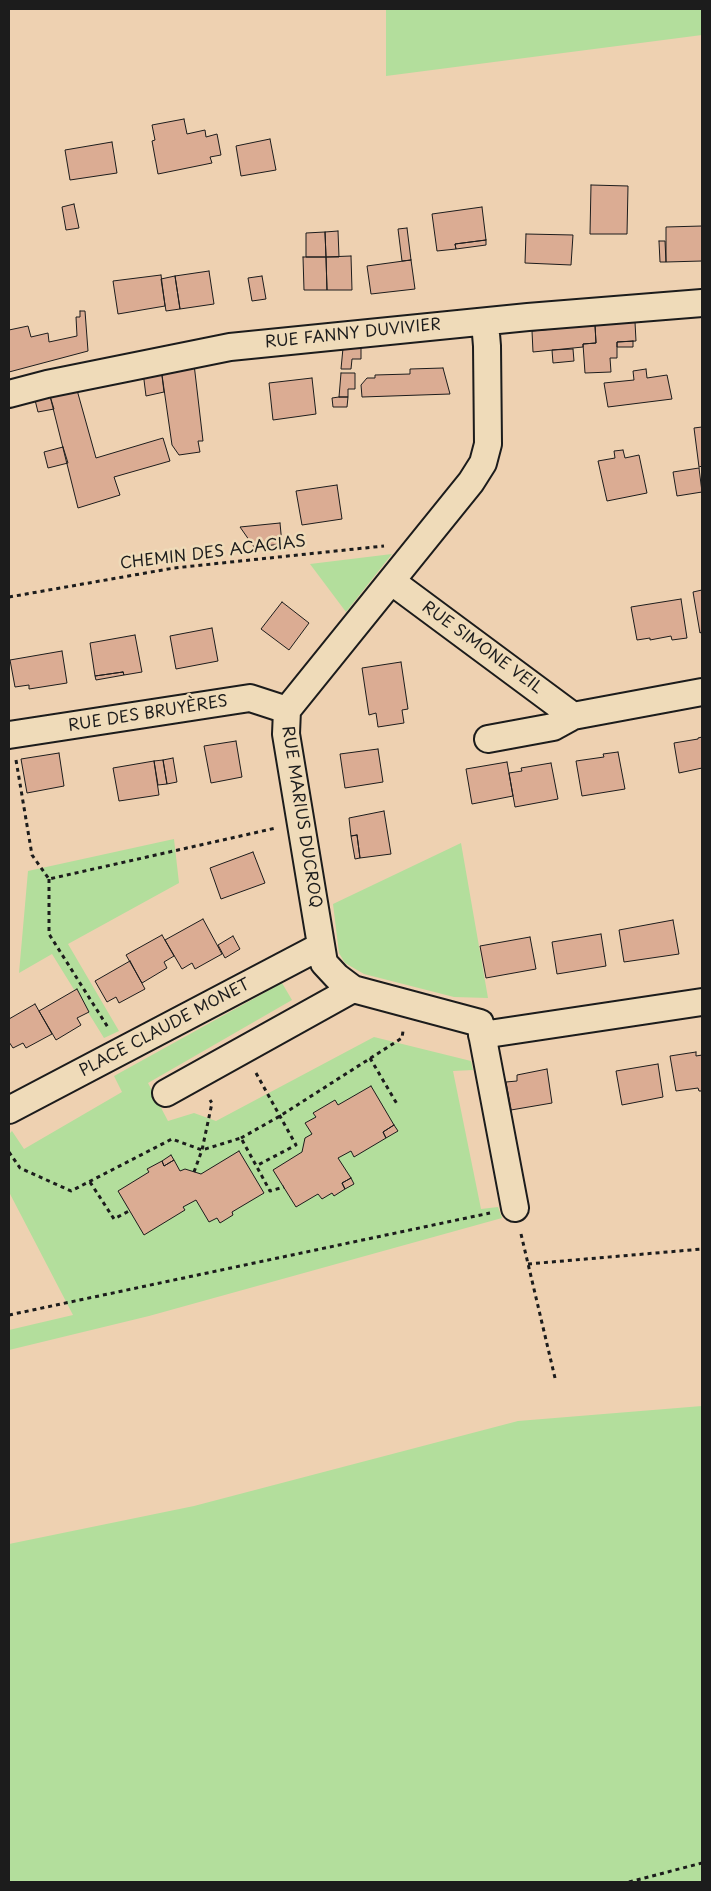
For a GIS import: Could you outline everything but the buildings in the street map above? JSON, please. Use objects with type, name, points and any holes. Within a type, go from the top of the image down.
[{"type":"street","name":"RUE FANNY DUVIVIER","points":[[9,394],[47,384],[230,346],[528,317],[702,303]]},
{"type":"street","name":"RUE MARIUS DUCROQ","points":[[482,1035],[480,1023],[353,989],[337,977],[324,963],[286,734],[287,710],[471,482],[483,463],[487,453],[487,346],[485,322]]},
{"type":"street","name":"RUE SIMONE VEIL","points":[[390,581],[573,716]]},
{"type":"street","points":[[488,739],[553,727],[573,716],[702,692]]},
{"type":"street","name":"RUE DES BRUYÈRES","points":[[10,735],[250,698],[287,710]]},
{"type":"street","name":"PLACE CLAUDE MONET","points":[[9,1110],[321,946]]},
{"type":"street","points":[[166,1093],[353,989]]},
{"type":"street","points":[[515,1208],[482,1035],[702,1002]]},
{"type":"path","name":"CHEMIN DES ACACIAS","points":[[9,597],[174,568],[422,542]]},
{"type":"path","points":[[10,735],[32,855],[49,879],[49,934],[122,1051]]},
{"type":"path","points":[[49,879],[301,822]]},
{"type":"path","points":[[9,1152],[20,1168],[71,1191],[172,1139],[202,1150],[241,1138],[280,1116],[402,1038],[410,1004]]},
{"type":"path","points":[[243,1051],[296,1145],[256,1166]]},
{"type":"path","points":[[370,1058],[397,1104]]},
{"type":"path","points":[[194,1172],[202,1150],[212,1103],[199,1075]]},
{"type":"path","points":[[241,1138],[270,1191],[284,1187]]},
{"type":"path","points":[[90,1182],[114,1219],[129,1211]]},
{"type":"path","points":[[9,1315],[515,1208],[555,1378]]},
{"type":"path","points":[[528,1264],[702,1249]]},
{"type":"path","points":[[629,1882],[702,1863]]},
{"type":"green space","points":[[386,9],[702,9],[702,35],[386,76]]},
{"type":"green space","points":[[392,554],[346,612],[310,564]]},
{"type":"green space","points":[[174,839],[179,883],[68,944],[119,1031],[104,1038],[52,954],[19,973],[28,871]]},
{"type":"green space","points":[[461,843],[488,998],[454,997],[364,974],[345,963],[339,953],[333,904]]},
{"type":"green space","points":[[282,983],[292,1000],[148,1083],[168,1121],[194,1113],[216,1121],[374,1037],[471,1061],[473,1070],[453,1071],[481,1209],[498,1207],[502,1218],[149,1316],[9,1350],[9,1330],[73,1315],[9,1192],[9,1134],[12,1131],[24,1149],[122,1092],[114,1076]]},
{"type":"green space","points":[[702,1406],[702,1882],[9,1882],[9,1544],[194,1506],[518,1421]]}]
